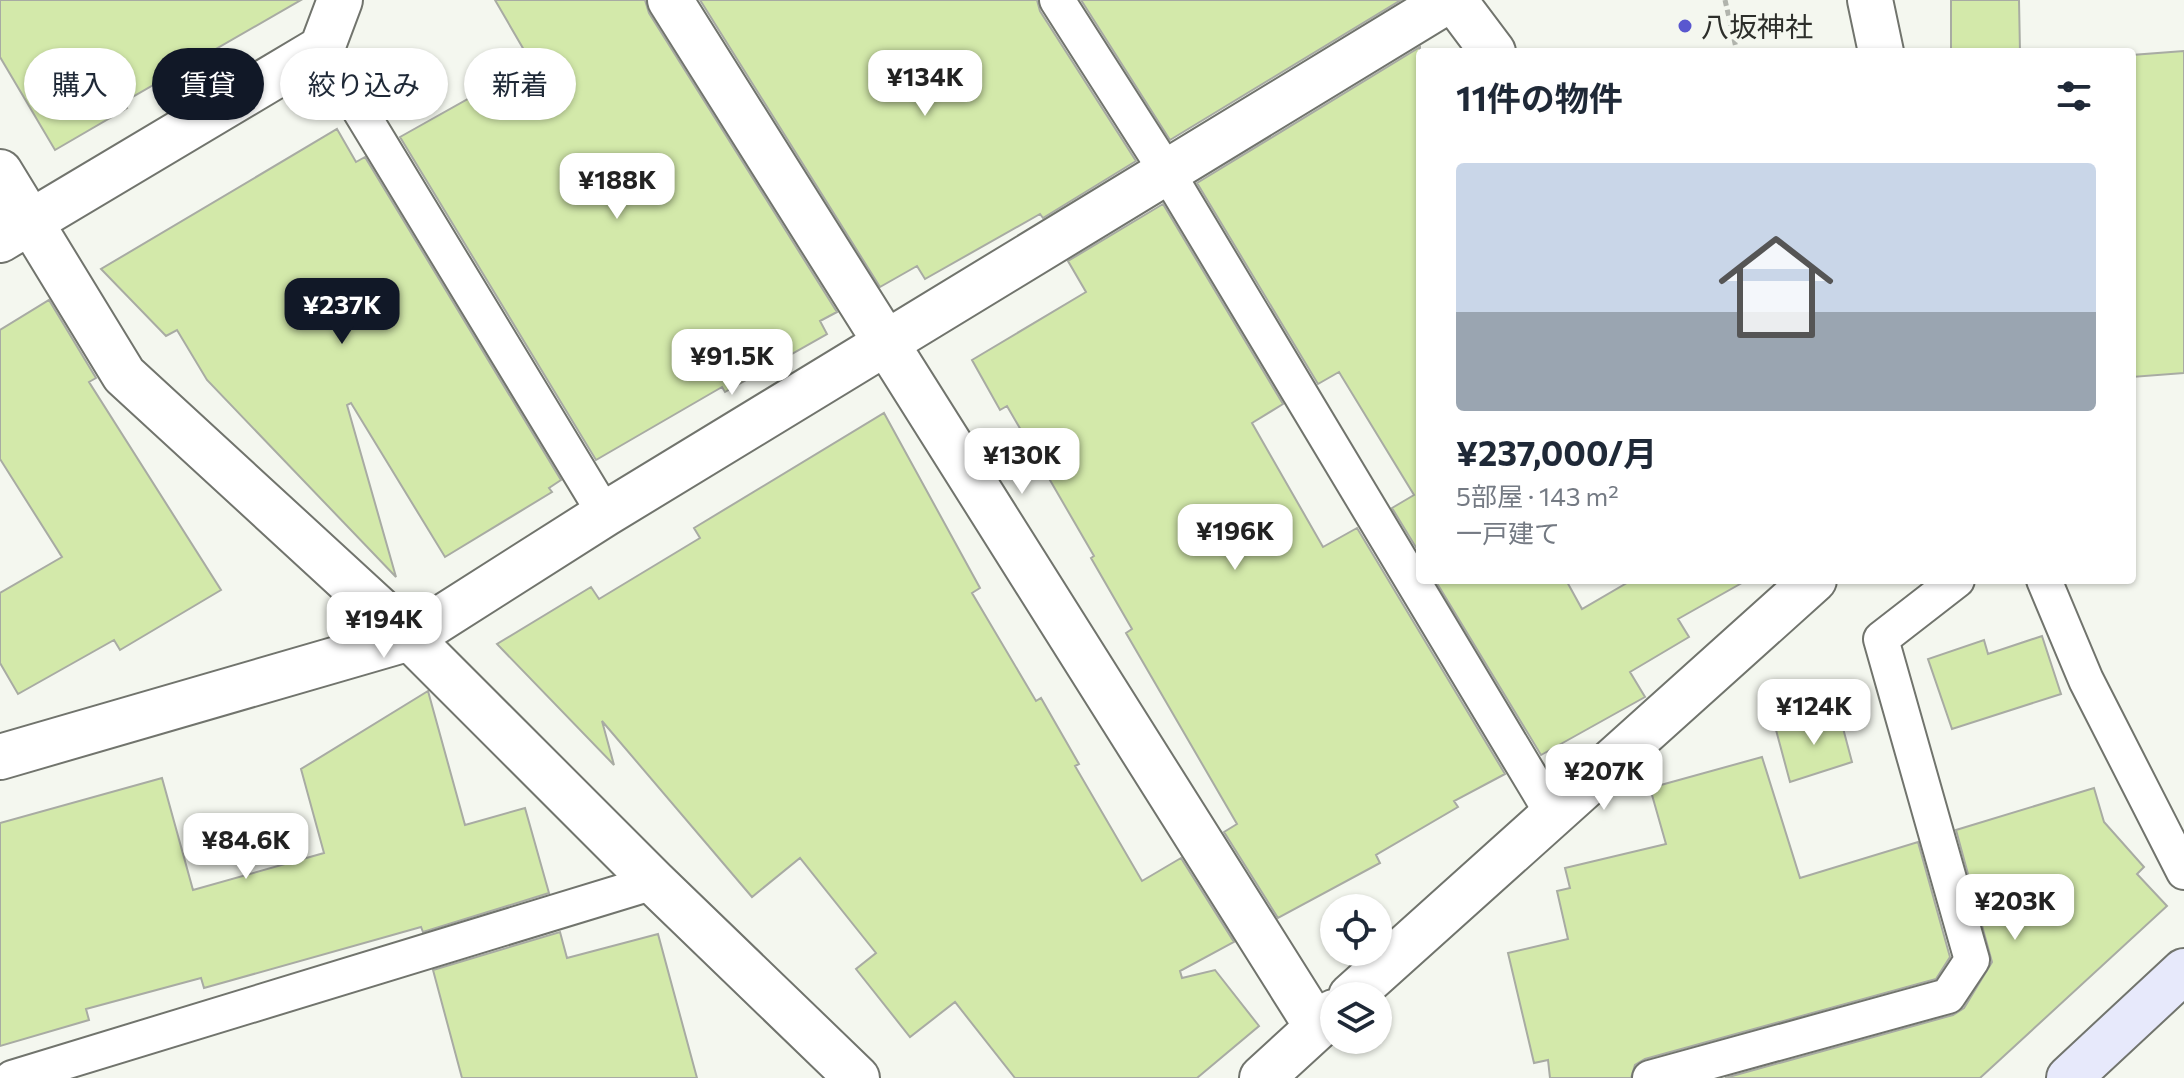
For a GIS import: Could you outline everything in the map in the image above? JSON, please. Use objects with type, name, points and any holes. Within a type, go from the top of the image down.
[{"type":"street","points":[[322,48],[340,0]]},
{"type":"street","points":[[670,0],[886,344],[1320,1010]]},
{"type":"street","points":[[0,757],[410,638],[605,514],[1451,0],[1490,48]]},
{"type":"street","points":[[1870,0],[1880,48]]},
{"type":"street","points":[[15,231],[280,73]]},
{"type":"street","points":[[0,172],[15,231],[124,375],[410,638],[654,882],[857,1078]]},
{"type":"street","points":[[1366,982],[1810,584]]},
{"type":"street","points":[[2069,1078],[2184,971]]},
{"type":"street","points":[[1262,1078],[1320,1025]]},
{"type":"lane","points":[[1057,0],[1167,172],[1552,813]]},
{"type":"lane","points":[[366,120],[605,514]]},
{"type":"lane","points":[[1650,1078],[1948,996],[1972,960],[1881,639],[1952,584]]},
{"type":"lane","points":[[2046,584],[2086,680],[2184,872]]},
{"type":"lane","points":[[12,1078],[654,882]]},
{"type":"path","points":[[1725,0],[1736,48]]},
{"type":"building","points":[[0,0],[301,0],[218,48],[152,48],[152,86],[136,95],[136,48],[24,48],[24,98],[0,57]]},
{"type":"building","points":[[495,0],[645,0],[649,13],[837,312],[820,321],[827,334],[725,392],[722,387],[596,460],[400,137],[430,120],[448,120],[448,110],[464,101],[464,120],[576,120],[576,48],[523,48]]},
{"type":"building","points":[[700,0],[1037,0],[1040,11],[1136,161],[1043,218],[1040,214],[925,279],[917,266],[880,287]]},
{"type":"building","points":[[1081,0],[1401,0],[1170,140]]},
{"type":"building","points":[[1951,0],[2019,0],[2020,48],[1951,48]]},
{"type":"building","points":[[1416,49],[1416,547],[1392,508],[1414,495],[1339,372],[1318,384],[1197,183]]},
{"type":"building","points":[[2184,51],[2184,373],[2136,377],[2136,55]]},
{"type":"building","points":[[37,120],[106,120],[55,150]]},
{"type":"building","points":[[337,129],[356,162],[365,157],[561,480],[549,488],[552,492],[445,557],[351,403],[347,405],[396,577],[207,380],[177,330],[166,336],[101,269]]},
{"type":"building","points":[[1163,204],[1283,404],[1252,423],[1323,547],[1357,528],[1505,774],[1454,801],[1458,807],[1376,855],[1380,863],[1278,918],[1224,832],[1237,824],[1126,633],[1132,629],[1091,558],[1094,556],[1007,406],[1000,410],[972,360],[1086,292],[1068,261]]},
{"type":"building","points":[[49,300],[96,378],[89,382],[221,590],[120,650],[114,640],[18,694],[0,663],[0,593],[62,557],[0,459],[0,330]]},
{"type":"building","points":[[884,413],[980,588],[972,593],[1036,701],[1041,698],[1079,764],[1075,766],[1142,881],[1181,858],[1234,942],[1180,971],[1182,978],[1215,970],[1259,1026],[1197,1078],[1015,1078],[955,1002],[910,1037],[856,969],[876,953],[800,858],[752,897],[602,721],[614,765],[497,644],[591,587],[599,599],[700,538],[694,528]]},
{"type":"building","points":[[1437,584],[1568,584],[1582,609],[1625,584],[1740,584],[1678,619],[1689,637],[1630,672],[1645,697],[1541,755]]},
{"type":"building","points":[[2042,636],[2061,694],[1952,729],[1928,659],[1984,640],[1988,654]]},
{"type":"building","points":[[428,691],[465,825],[525,808],[549,893],[423,932],[421,927],[204,988],[201,978],[86,1009],[89,1020],[0,1046],[0,823],[162,778],[193,890],[324,853],[301,769]]},
{"type":"building","points":[[1839,713],[1852,762],[1790,782],[1776,730]]},
{"type":"building","points":[[1762,757],[1800,878],[1918,842],[1950,957],[1936,979],[1645,1059],[1635,1065],[1631,1078],[1550,1078],[1548,1060],[1534,1063],[1508,953],[1568,939],[1557,891],[1570,888],[1565,868],[1666,844],[1650,788]]},
{"type":"building","points":[[2094,788],[2104,822],[2144,867],[2137,874],[2167,906],[1980,1078],[1725,1078],[1953,1015],[1964,1008],[1992,962],[1956,830]]},
{"type":"building","points":[[560,932],[567,958],[658,934],[697,1078],[462,1078],[433,970]]},
{"type":"place","name":"八坂神社","points":[[1685,26]]}]
